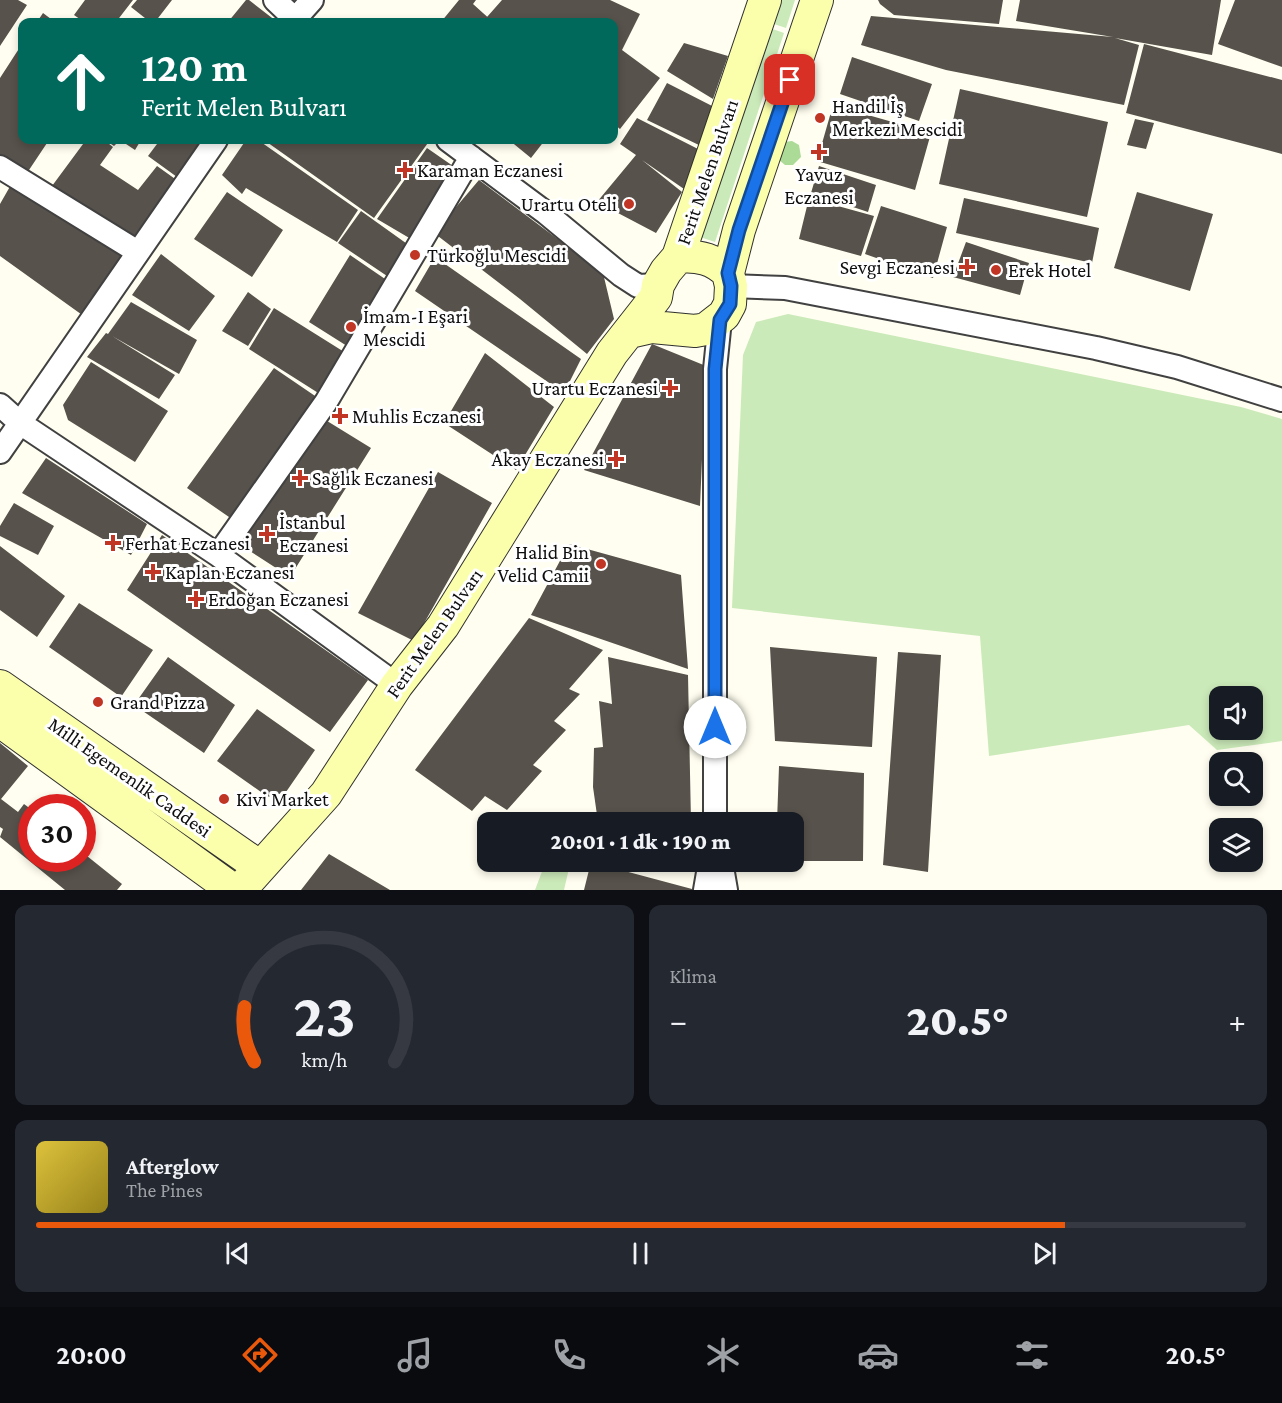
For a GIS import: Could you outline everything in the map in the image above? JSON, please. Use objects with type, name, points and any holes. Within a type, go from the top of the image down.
[{"type":"main road","name":"Ferit Melen Bulvarı","points":[[250,879],[326,794],[397,684],[443,626],[612,353],[630,332],[657,291],[666,271],[678,257],[765,0]]},
{"type":"main road","points":[[630,332],[652,327],[694,331],[706,329],[720,320],[730,304],[729,280],[739,230],[817,0]]},
{"type":"main road","points":[[678,257],[699,257],[711,260],[729,280]]},
{"type":"main road","points":[[657,291],[664,317],[681,329]]},
{"type":"main road","name":"Milli Egemenlik Caddesi","points":[[0,686],[250,879]]},
{"type":"main road","name":"Milli Egemenlik Caddesi","points":[[0,721],[233,890]]},
{"type":"street","points":[[275,0],[293,18]]},
{"type":"street","points":[[298,18],[312,0]]},
{"type":"street","points":[[0,452],[213,144]]},
{"type":"street","points":[[453,144],[546,213],[621,275],[638,286],[657,291]]},
{"type":"street","points":[[218,555],[327,402],[471,157]]},
{"type":"street","points":[[0,167],[138,252]]},
{"type":"street","points":[[729,280],[785,288],[1096,348],[1177,367],[1282,400]]},
{"type":"street","points":[[716,812],[715,369],[720,320]]},
{"type":"street","points":[[681,329],[699,344],[715,369]]},
{"type":"street","points":[[0,405],[20,423],[218,555],[397,684]]},
{"type":"street","points":[[705,890],[708,872]]},
{"type":"street","points":[[723,872],[726,890]]},
{"type":"green space","points":[[776,0],[795,0],[786,28],[768,22]]},
{"type":"green space","points":[[764,26],[784,33],[715,242],[694,235]]},
{"type":"green space","points":[[792,141],[799,145],[801,157],[793,165],[785,165],[779,160],[784,142]]},
{"type":"green space","points":[[788,314],[1241,407],[1282,419],[1282,741],[1217,750],[1189,725],[989,756],[980,636],[732,608],[743,355],[756,322]]},
{"type":"green space","points":[[542,872],[568,872],[564,890],[535,890]]},
{"type":"building","points":[[0,0],[18,0],[27,5],[0,46]]},
{"type":"building","points":[[85,0],[133,0],[119,18],[78,18],[74,15]]},
{"type":"building","points":[[137,0],[172,0],[158,18],[145,18],[131,7]]},
{"type":"building","points":[[246,0],[249,0],[272,18],[231,18]]},
{"type":"building","points":[[459,0],[476,0],[473,4],[489,18],[444,18]]},
{"type":"building","points":[[502,0],[610,0],[640,14],[622,50],[660,78],[620,129],[618,127],[618,18],[487,17]]},
{"type":"building","points":[[878,0],[1003,0],[999,24],[894,15]]},
{"type":"building","points":[[1020,0],[1221,0],[1212,55],[1115,38],[1139,45],[1124,105],[946,70],[861,45],[871,16],[1113,37],[1016,21]]},
{"type":"building","points":[[1235,0],[1282,0],[1282,67],[1218,44]]},
{"type":"building","points":[[43,13],[50,18],[40,18]]},
{"type":"building","points":[[684,43],[728,56],[713,99],[667,71]]},
{"type":"building","points":[[1144,44],[1282,80],[1282,154],[1126,113]]},
{"type":"building","points":[[18,50],[18,144],[46,144],[27,173],[0,156],[0,78]]},
{"type":"building","points":[[852,57],[932,84],[919,121],[840,94]]},
{"type":"building","points":[[667,83],[718,109],[703,147],[647,120]]},
{"type":"building","points":[[960,89],[1108,122],[1087,217],[939,184]]},
{"type":"building","points":[[833,105],[931,133],[915,190],[817,161]]},
{"type":"building","points":[[637,118],[698,149],[684,189],[642,160],[682,192],[656,233],[597,202],[636,155],[620,144]]},
{"type":"building","points":[[1135,119],[1154,123],[1146,149],[1127,145]]},
{"type":"building","points":[[83,144],[109,144],[113,147],[100,165],[138,190],[157,166],[178,181],[139,240],[52,186]]},
{"type":"building","points":[[126,144],[139,144],[135,150]]},
{"type":"building","points":[[157,144],[200,144],[177,177],[148,156]]},
{"type":"building","points":[[243,144],[264,144],[358,210],[337,242],[246,188],[242,194],[222,175]]},
{"type":"building","points":[[270,144],[427,144],[374,218]]},
{"type":"building","points":[[514,144],[542,144],[531,158]]},
{"type":"building","points":[[427,148],[453,166],[411,239],[377,219]]},
{"type":"building","points":[[819,166],[876,185],[868,212],[811,193]]},
{"type":"building","points":[[479,180],[603,273],[614,319],[587,354],[434,233]]},
{"type":"building","points":[[12,183],[127,256],[85,317],[0,256],[0,204]]},
{"type":"building","points":[[227,192],[283,230],[252,277],[194,239]]},
{"type":"building","points":[[1137,192],[1213,214],[1190,291],[1114,268]]},
{"type":"building","points":[[809,198],[874,216],[861,256],[799,239]]},
{"type":"building","points":[[964,198],[1099,228],[1092,263],[956,233]]},
{"type":"building","points":[[881,206],[947,227],[933,278],[865,254]]},
{"type":"building","points":[[361,211],[410,246],[390,278],[338,243]]},
{"type":"building","points":[[966,242],[1029,263],[1020,295],[953,277]]},
{"type":"building","points":[[161,254],[215,296],[189,331],[132,295]]},
{"type":"building","points":[[350,255],[388,281],[347,346],[309,322]]},
{"type":"building","points":[[435,257],[581,359],[564,393],[415,291]]},
{"type":"building","points":[[248,292],[271,309],[248,346],[222,331]]},
{"type":"building","points":[[131,302],[197,340],[179,374],[112,336],[175,375],[159,399],[87,357],[106,333],[108,334]]},
{"type":"building","points":[[274,308],[349,355],[323,396],[249,349]]},
{"type":"building","points":[[652,344],[706,366],[700,506],[584,470]]},
{"type":"building","points":[[485,353],[554,407],[516,470],[444,423]]},
{"type":"building","points":[[91,362],[168,411],[135,462],[68,420],[63,405]]},
{"type":"building","points":[[274,368],[321,400],[240,516],[229,517],[187,488]]},
{"type":"building","points":[[319,416],[371,448],[290,577],[242,546],[236,536]]},
{"type":"building","points":[[46,458],[147,524],[131,555],[22,493]]},
{"type":"building","points":[[438,472],[492,503],[414,641],[358,613]]},
{"type":"building","points":[[14,503],[54,526],[38,555],[0,536],[0,526]]},
{"type":"building","points":[[162,535],[368,680],[330,732],[127,590]]},
{"type":"building","points":[[569,544],[681,575],[688,669],[531,615]]},
{"type":"building","points":[[0,546],[65,596],[37,637],[0,610]]},
{"type":"building","points":[[79,603],[153,650],[121,697],[49,647]]},
{"type":"building","points":[[529,618],[603,650],[569,689],[580,694],[554,721],[566,730],[533,765],[542,771],[507,810],[485,796],[472,811],[415,770]]},
{"type":"building","points":[[770,647],[877,657],[872,747],[775,741]]},
{"type":"building","points":[[898,652],[941,655],[928,872],[883,865]]},
{"type":"building","points":[[168,657],[235,705],[204,753],[134,705]]},
{"type":"building","points":[[608,657],[688,675],[691,812],[597,812],[593,787],[594,748],[603,747],[599,701],[612,704]]},
{"type":"building","points":[[257,709],[315,750],[286,792],[268,797],[217,761]]},
{"type":"building","points":[[0,743],[28,766],[1,799],[18,812],[18,852],[0,837],[3,829],[0,827]]},
{"type":"building","points":[[779,766],[864,773],[863,861],[804,861],[804,812],[777,812]]},
{"type":"building","points":[[329,854],[390,890],[301,890]]},
{"type":"building","points":[[96,863],[122,884],[117,890],[65,890],[43,872],[96,872]]},
{"type":"building","points":[[588,872],[628,872],[692,889],[692,890],[584,890]]},
{"type":"place","name":"Handil İş Merkezi Mescidi","points":[[820,118]]},
{"type":"place","name":"Yavuz Eczanesi","points":[[819,152]]},
{"type":"place","name":"Karaman Eczanesi","points":[[405,170]]},
{"type":"place","name":"Urartu Oteli","points":[[629,204]]},
{"type":"place","name":"Türkoğlu Mescidi","points":[[415,255]]},
{"type":"place","name":"Sevgi Eczanesi","points":[[967,267]]},
{"type":"place","name":"Erek Hotel","points":[[996,270]]},
{"type":"place","name":"İmam-I Eşari Mescidi","points":[[351,327]]},
{"type":"place","name":"Urartu Eczanesi","points":[[670,388]]},
{"type":"place","name":"Muhlis Eczanesi","points":[[340,416]]},
{"type":"place","name":"Akay Eczanesi","points":[[616,459]]},
{"type":"place","name":"Sağlık Eczanesi","points":[[300,478]]},
{"type":"place","name":"İstanbul Eczanesi","points":[[267,534]]},
{"type":"place","name":"Ferhat Eczanesi","points":[[113,543]]},
{"type":"place","name":"Halid Bin Velid Camii","points":[[601,564]]},
{"type":"place","name":"Kaplan Eczanesi","points":[[153,572]]},
{"type":"place","name":"Erdoğan Eczanesi","points":[[196,599]]},
{"type":"place","name":"Grand Pizza","points":[[98,702]]},
{"type":"place","name":"Kivi Market","points":[[224,799]]},
{"type":"route","points":[[715,727],[715,369],[720,320],[730,304],[731,286],[728,273],[739,230],[790,80]]}]
